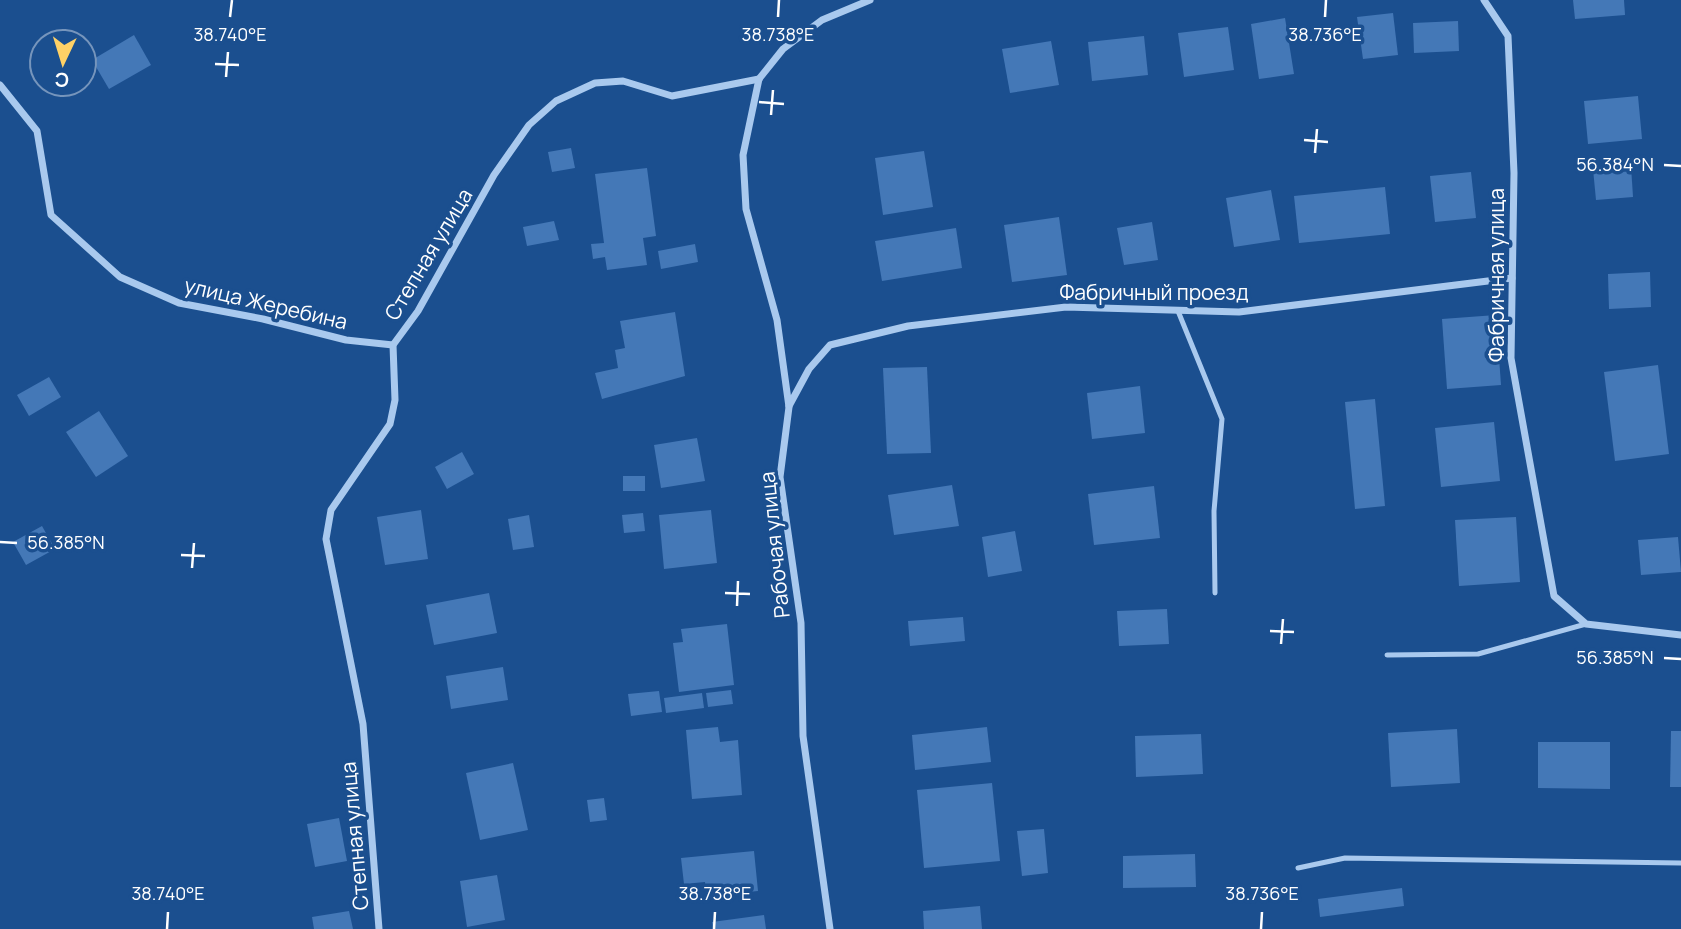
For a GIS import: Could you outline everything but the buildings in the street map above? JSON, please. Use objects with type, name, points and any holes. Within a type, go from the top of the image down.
[{"type":"street","points":[[759,79],[783,49],[822,20],[870,0]]},
{"type":"street","name":"Фабричная улица","points":[[1484,0],[1508,36],[1514,173],[1511,358],[1554,596],[1586,624]]},
{"type":"street","name":"Степная улица","points":[[379,929],[363,724],[326,539],[331,510],[390,424],[395,400],[393,345],[418,311],[494,176],[528,125],[556,101],[595,83],[623,81],[672,96],[759,79]]},
{"type":"street","name":"Рабочая улица","points":[[759,79],[743,155],[746,209],[777,320],[789,407],[780,477],[801,623],[803,736],[830,929]]},
{"type":"street","name":"улица Жеребина","points":[[0,85],[37,131],[51,215],[120,276],[179,303],[263,319],[346,340],[393,345]]},
{"type":"street","name":"Фабричный проезд","points":[[789,407],[809,369],[830,345],[908,326],[1066,307],[1239,312],[1512,278]]},
{"type":"street","points":[[1586,624],[1681,635]]},
{"type":"lane","points":[[1178,311],[1222,419],[1214,511],[1215,593]]},
{"type":"lane","points":[[1387,655],[1478,654],[1586,624]]},
{"type":"lane","points":[[1298,868],[1345,858],[1681,863]]}]
